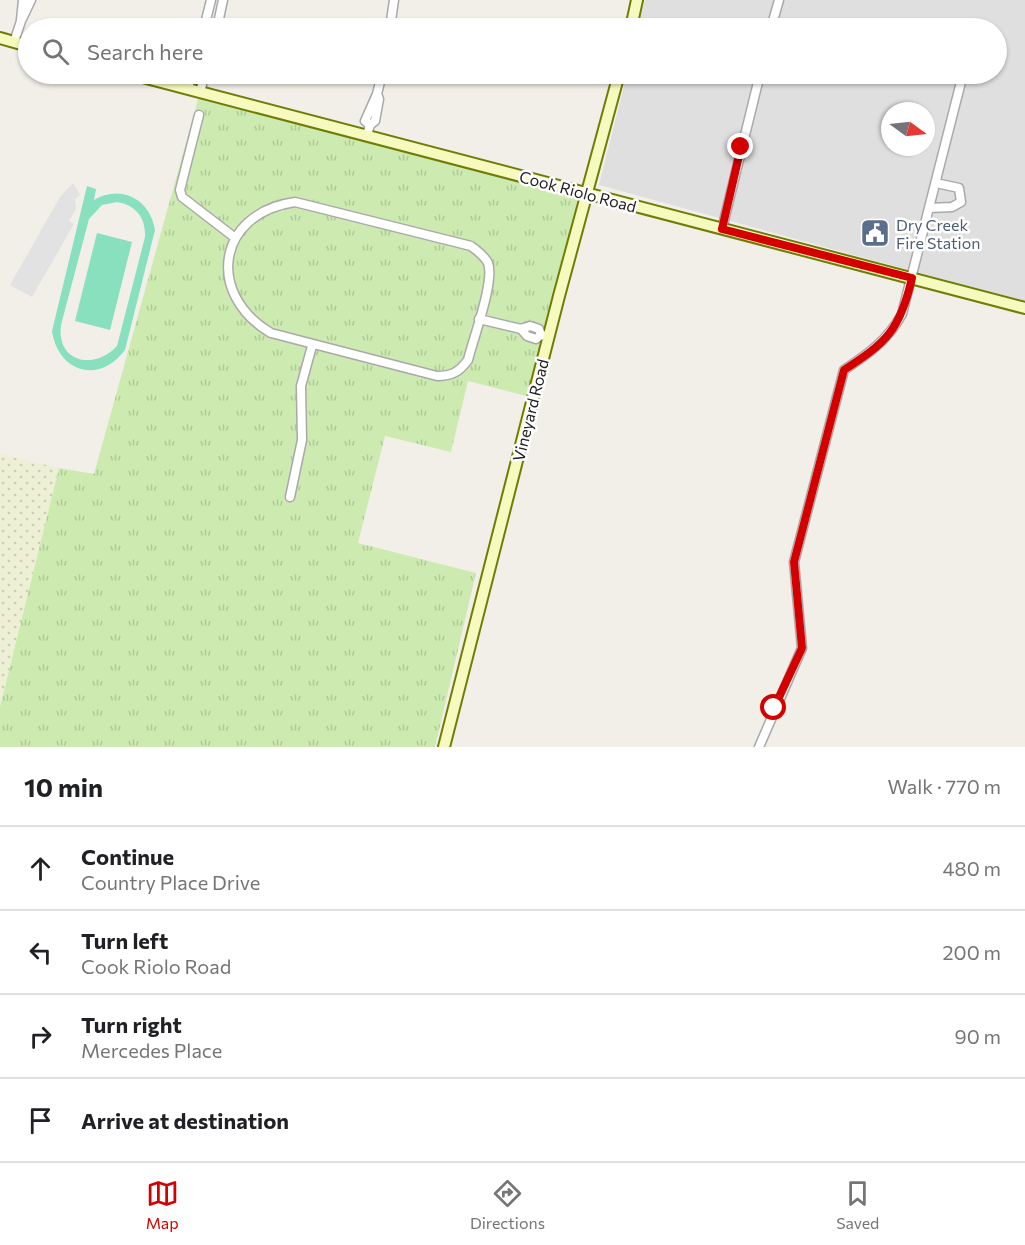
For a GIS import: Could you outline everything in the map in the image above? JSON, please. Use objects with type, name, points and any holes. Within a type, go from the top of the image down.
[{"type":"street","points":[[21,18],[23,0]]},
{"type":"street","points":[[22,18],[31,0]]},
{"type":"street","points":[[206,18],[211,0]]},
{"type":"street","points":[[219,18],[223,0]]},
{"type":"street","points":[[391,18],[394,0]]},
{"type":"street","points":[[633,18],[637,0]]},
{"type":"street","points":[[774,18],[779,0]]},
{"type":"street","points":[[14,42],[18,30]]},
{"type":"street","points":[[0,38],[18,43]]},
{"type":"street","name":"Cook Riolo Road","points":[[172,84],[368,130],[587,193],[1025,308]]},
{"type":"street","points":[[188,88],[189,84]]},
{"type":"street","points":[[200,92],[202,84]]},
{"type":"street","points":[[368,130],[375,121],[373,109],[379,99],[377,94],[380,84]]},
{"type":"street","name":"Vineyard Road","points":[[444,747],[545,335],[616,84]]},
{"type":"street","points":[[722,229],[758,84]]},
{"type":"street","points":[[759,747],[802,648],[794,562],[844,370],[878,346],[893,331],[902,314],[961,84]]},
{"type":"street","points":[[199,115],[181,180],[182,197],[234,237]]},
{"type":"street","points":[[929,208],[952,207],[961,202],[959,188],[936,183]]},
{"type":"street","points":[[295,202],[471,246],[481,253],[488,264],[489,279],[468,360],[460,370],[449,376],[437,376],[271,333],[253,323],[237,304],[229,285],[228,262],[234,237],[258,213],[276,204],[295,202]]},
{"type":"street","points":[[478,319],[521,329],[527,336],[536,339],[545,335]]},
{"type":"street","points":[[290,497],[302,440],[301,386],[312,345]]},
{"type":"shaded area","points":[[645,0],[1025,0],[1025,302],[599,185],[624,84],[1007,84],[1007,18],[640,18]]},
{"type":"shaded area","points":[[73,183],[80,195],[75,199],[76,209],[69,221],[74,224],[32,297],[10,285],[60,197]]},
{"type":"green space","points":[[200,92],[581,192],[527,396],[468,381],[451,452],[385,436],[358,543],[476,573],[435,747],[0,747],[0,707],[59,468],[94,474]]},
{"type":"green space","points":[[87,186],[96,189],[94,200],[104,195],[114,194],[133,197],[147,210],[155,230],[125,350],[115,361],[103,368],[81,369],[62,356],[52,331]],"holes":[[[117,202],[134,209],[142,218],[145,237],[117,346],[108,354],[98,358],[78,359],[64,347],[61,325],[89,219],[102,205]]]},
{"type":"green space","points":[[97,233],[132,242],[110,330],[75,321]]},
{"type":"green space","points":[[0,454],[59,468],[0,707]]},
{"type":"place","name":"Dry Creek Fire Station","points":[[875,233]]},
{"type":"route","points":[[741,147],[722,229],[912,278],[902,314],[893,331],[865,357],[844,370],[809,497],[794,562],[802,648],[774,708]]}]
